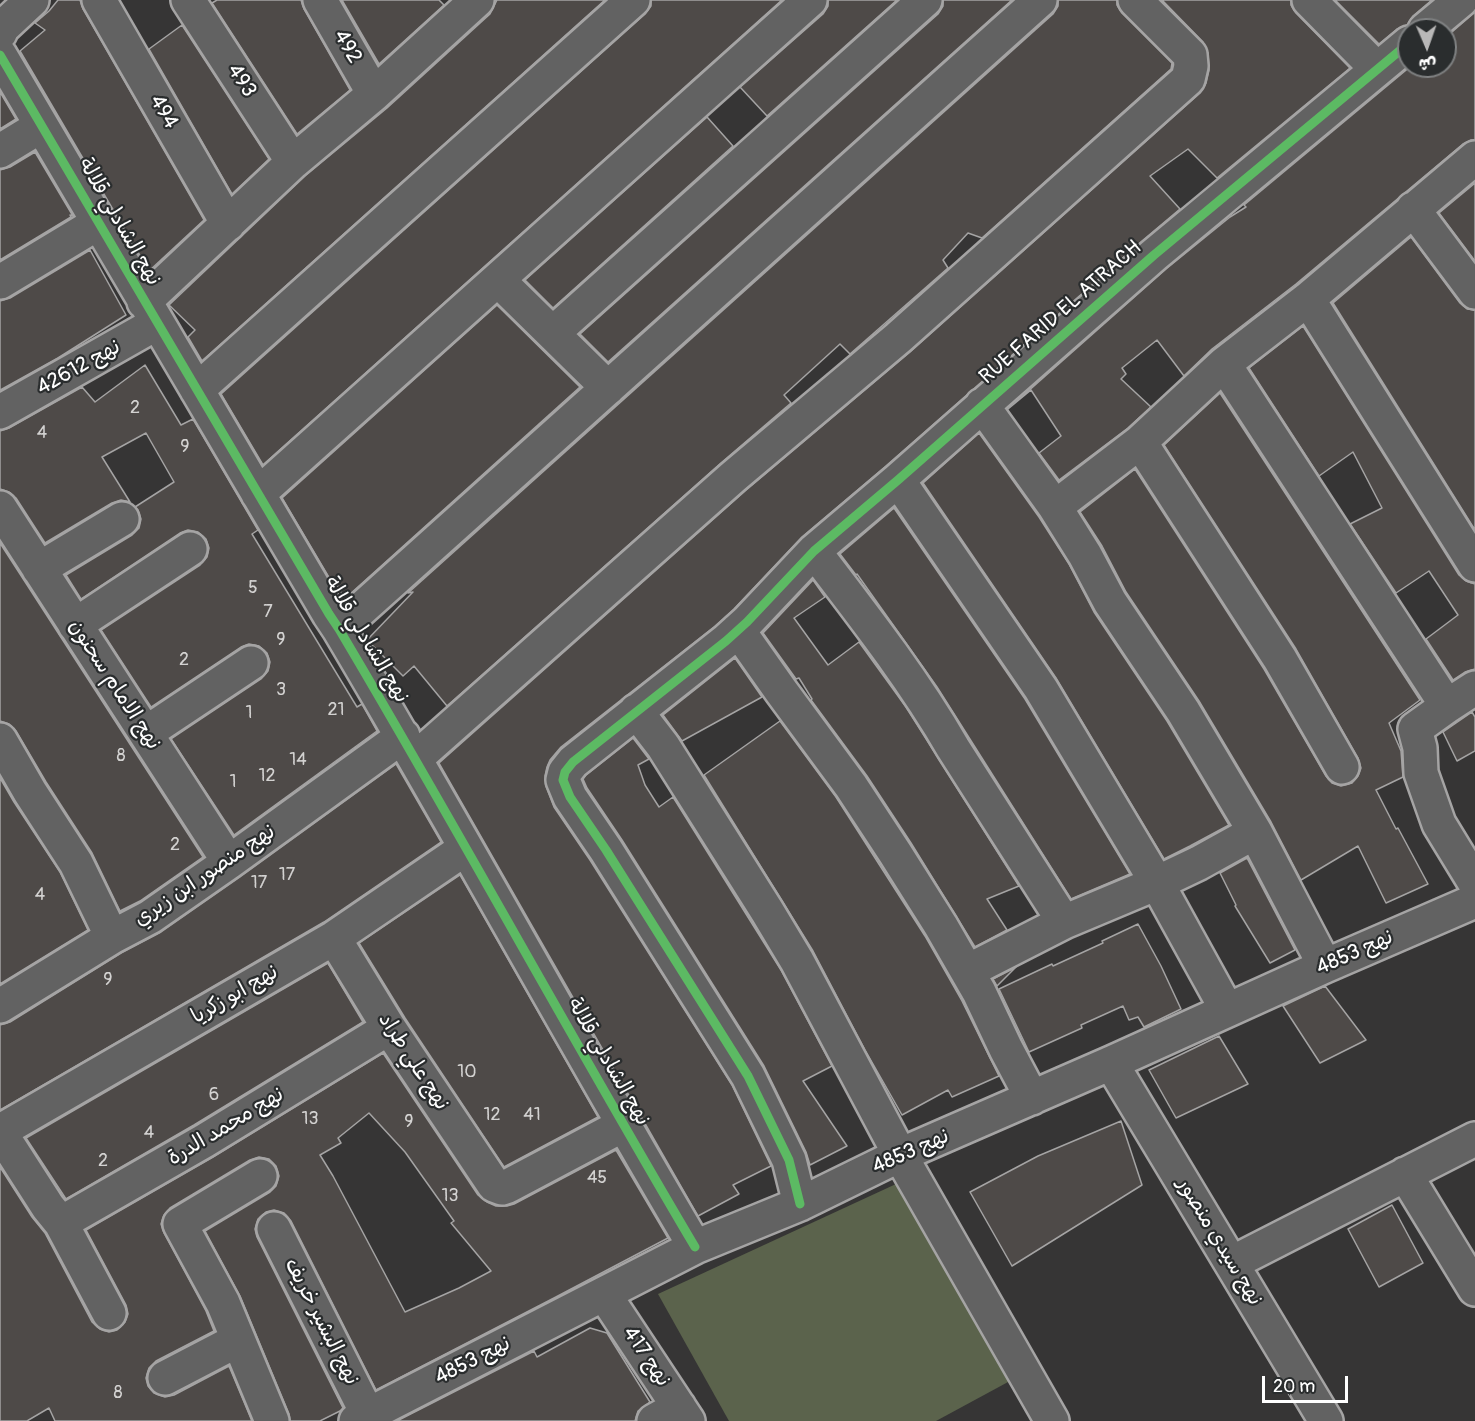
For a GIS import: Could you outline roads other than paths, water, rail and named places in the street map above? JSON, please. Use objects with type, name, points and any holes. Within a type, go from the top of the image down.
[{"type":"street","points":[[0,33],[2,28],[32,0]]},
{"type":"street","name":"494","points":[[99,0],[228,224]]},
{"type":"street","name":"493","points":[[188,0],[293,162]]},
{"type":"street","name":"492","points":[[320,0],[374,94]]},
{"type":"street","name":"نهج 42612","points":[[0,412],[151,313],[228,224],[293,162],[374,94],[477,0]]},
{"type":"street","points":[[197,390],[633,0]]},
{"type":"street","points":[[258,494],[810,0]]},
{"type":"street","points":[[553,333],[925,0]]},
{"type":"street","points":[[339,629],[1040,0]]},
{"type":"street","name":"نهج منصور ابن زيري","points":[[0,1006],[112,937],[150,917],[229,862],[409,747],[898,338],[1188,79],[1191,66],[1190,55],[1135,0]]},
{"type":"street","points":[[1309,0],[1377,69]]},
{"type":"street","points":[[1439,18],[1461,0]]},
{"type":"street","name":"RUE FARID EL ATRACH","points":[[800,1204],[789,1160],[748,1076],[606,850],[570,797],[562,780],[565,772],[569,765],[659,695],[742,626],[814,551],[1154,255],[1397,53]]},
{"type":"street","name":"نهج الشادلي قلالة","points":[[0,55],[409,747],[622,1125],[695,1247]]},
{"type":"street","points":[[0,151],[41,126]]},
{"type":"street","points":[[1055,507],[1140,442],[1224,364],[1308,299],[1475,158]]},
{"type":"street","points":[[1413,209],[1475,292]]},
{"type":"street","points":[[0,282],[98,223]]},
{"type":"street","points":[[498,280],[608,388]]},
{"type":"street","points":[[1308,299],[1475,565]]},
{"type":"street","points":[[1224,364],[1447,706]]},
{"type":"street","points":[[982,405],[1055,507],[1085,555],[1110,602],[1183,711],[1255,832],[1325,966]]},
{"type":"street","points":[[1140,442],[1280,659],[1342,767]]},
{"type":"street","points":[[898,480],[1041,689],[1157,883],[1227,1010]]},
{"type":"street","name":"نهج الامام سحنون","points":[[2,516],[39,569],[229,862]]},
{"type":"street","points":[[39,569],[122,519]]},
{"type":"street","points":[[75,625],[190,549]]},
{"type":"street","points":[[814,551],[874,630],[938,721],[1065,922]]},
{"type":"street","points":[[742,626],[781,692],[851,786],[895,853],[968,971],[1032,1098]]},
{"type":"street","points":[[146,733],[251,663]]},
{"type":"street","points":[[1475,688],[1415,729],[1420,748],[1420,773],[1439,824],[1475,883]]},
{"type":"street","points":[[636,711],[663,746],[785,941],[900,1155],[1052,1421]]},
{"type":"street","points":[[0,740],[30,792],[76,863],[112,937]]},
{"type":"street","points":[[968,971],[1065,922],[1157,883],[1255,832]]},
{"type":"street","name":"نهج ابو زكريا","points":[[62,1223],[48,1207],[3,1137],[4,1130],[334,938],[466,848]]},
{"type":"street","name":"نهج 4853","points":[[362,1418],[695,1247],[800,1204],[900,1155],[1475,901]]},
{"type":"street","name":"نهج علي طراد","points":[[334,938],[389,1028],[494,1185],[502,1188],[508,1186],[622,1125]]},
{"type":"street","name":"نهج محمد الدرة","points":[[62,1223],[204,1141],[389,1028]]},
{"type":"street","name":"نهج سيدي منصور","points":[[1111,1063],[1326,1421]]},
{"type":"street","points":[[1232,1263],[1475,1139]]},
{"type":"street","points":[[1405,1174],[1475,1289]]},
{"type":"street","points":[[260,1176],[180,1224],[224,1304],[272,1421]]},
{"type":"street","points":[[62,1223],[109,1313]]},
{"type":"street","name":"نهج البشير خريف","points":[[274,1229],[362,1418]]},
{"type":"street","name":"نهج 417","points":[[604,1294],[674,1416]]},
{"type":"street","points":[[165,1378],[238,1340]]}]
